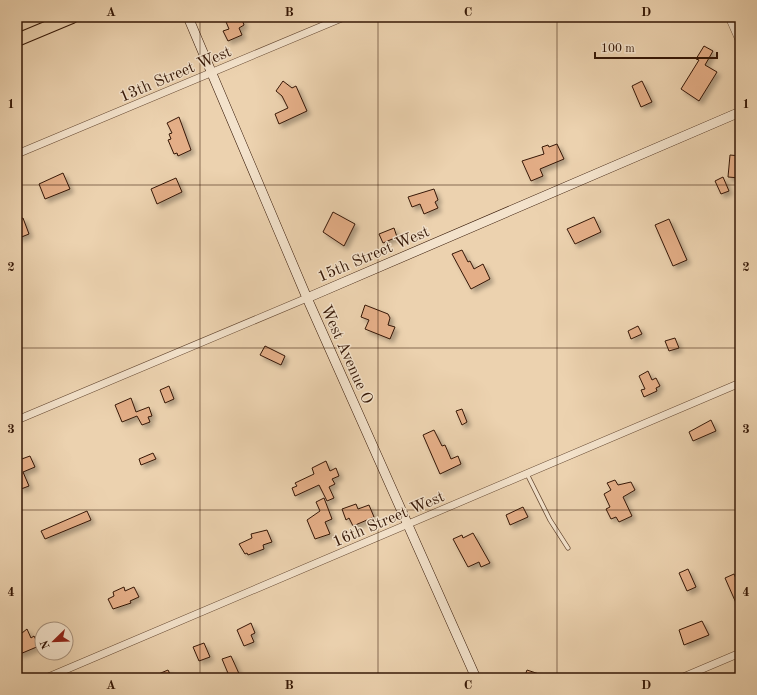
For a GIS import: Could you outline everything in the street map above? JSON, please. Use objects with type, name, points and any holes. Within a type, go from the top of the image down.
[{"type":"highway","points":[[17,40],[72,17]]},
{"type":"street","name":"West Avenue O","points":[[188,17],[307,298],[476,678]]},
{"type":"street","name":"13th Street West","points":[[17,154],[344,17]]},
{"type":"street","points":[[729,17],[740,42]]},
{"type":"street","name":"15th Street West","points":[[17,420],[307,298],[740,112]]},
{"type":"street","name":"16th Street West","points":[[46,678],[408,526],[740,383]]},
{"type":"street","points":[[681,678],[740,653]]},
{"type":"lane","points":[[527,474],[550,520],[568,548]]},
{"type":"building","points":[[224,17],[241,17],[244,25],[239,28],[242,35],[228,41],[223,31],[229,29]]},
{"type":"building","points":[[704,46],[713,51],[705,65],[717,72],[699,101],[681,89],[699,60],[696,59]]},
{"type":"building","points":[[283,81],[292,88],[296,86],[307,111],[279,124],[275,114],[288,108],[282,96],[276,91]]},
{"type":"building","points":[[642,81],[652,102],[641,107],[632,86]]},
{"type":"building","points":[[179,117],[191,150],[178,156],[177,153],[174,154],[168,140],[171,139],[169,134],[172,133],[167,123]]},
{"type":"building","points":[[557,144],[564,159],[540,169],[543,176],[531,181],[522,161],[544,154],[542,147],[548,145],[549,147]]},
{"type":"building","points":[[730,155],[740,156],[740,178],[728,177]]},
{"type":"building","points":[[63,173],[70,189],[45,199],[39,184]]},
{"type":"building","points":[[723,177],[729,191],[721,194],[715,181]]},
{"type":"building","points":[[176,178],[182,192],[157,204],[151,189]]},
{"type":"building","points":[[434,189],[438,200],[435,202],[438,208],[424,214],[420,204],[412,207],[408,197]]},
{"type":"building","points":[[333,212],[355,224],[344,246],[323,232]]},
{"type":"building","points":[[594,217],[601,232],[575,244],[567,229]]},
{"type":"building","points":[[23,218],[29,234],[19,238],[17,233],[17,220]]},
{"type":"building","points":[[669,219],[687,260],[673,266],[655,225]]},
{"type":"building","points":[[394,228],[397,237],[383,243],[379,234]]},
{"type":"building","points":[[462,250],[468,262],[470,261],[474,269],[483,264],[490,279],[471,289],[452,254]]},
{"type":"building","points":[[365,305],[388,314],[390,318],[388,325],[395,327],[390,339],[365,329],[369,320],[361,317]]},
{"type":"building","points":[[638,326],[642,334],[631,339],[628,331]]},
{"type":"building","points":[[675,338],[679,348],[669,351],[665,341]]},
{"type":"building","points":[[265,346],[285,356],[281,365],[260,355]]},
{"type":"building","points":[[648,371],[652,380],[656,378],[660,386],[656,388],[657,391],[644,397],[641,390],[645,389],[639,376]]},
{"type":"building","points":[[169,386],[174,399],[165,403],[160,390]]},
{"type":"building","points":[[131,398],[136,412],[149,407],[152,416],[148,417],[150,422],[142,425],[137,416],[122,422],[115,405]]},
{"type":"building","points":[[462,409],[467,422],[462,425],[456,411]]},
{"type":"building","points":[[711,420],[716,431],[693,441],[689,432]]},
{"type":"building","points":[[434,430],[442,446],[445,445],[451,459],[458,456],[461,464],[440,474],[423,435]]},
{"type":"building","points":[[153,453],[156,459],[141,465],[139,459]]},
{"type":"building","points":[[17,456],[19,460],[30,456],[35,467],[23,472],[29,486],[21,489],[19,484],[17,485]]},
{"type":"building","points":[[326,461],[330,471],[336,468],[339,476],[332,479],[335,484],[329,487],[334,498],[327,501],[319,485],[295,496],[292,488],[297,486],[295,483],[314,474],[312,468]]},
{"type":"building","points":[[615,480],[618,485],[631,482],[635,490],[623,497],[632,516],[619,522],[616,517],[611,519],[606,509],[610,507],[604,494],[611,490],[607,483]]},
{"type":"building","points":[[324,498],[332,519],[325,522],[330,534],[315,539],[307,520],[320,511],[316,502]]},
{"type":"building","points":[[356,504],[358,509],[369,505],[374,517],[353,526],[349,518],[346,520],[342,509]]},
{"type":"building","points":[[523,507],[528,517],[510,525],[506,515]]},
{"type":"building","points":[[87,511],[91,520],[45,539],[41,531]]},
{"type":"building","points":[[267,530],[272,542],[263,545],[264,549],[248,555],[247,553],[245,554],[239,544],[252,538],[251,534]]},
{"type":"building","points":[[473,533],[490,563],[481,567],[479,562],[468,567],[453,539],[462,535],[463,538]]},
{"type":"building","points":[[688,569],[696,587],[687,591],[679,573]]},
{"type":"building","points":[[734,574],[740,587],[740,612],[725,578]]},
{"type":"building","points":[[124,587],[125,591],[134,587],[139,597],[130,601],[131,603],[113,609],[108,599],[114,596],[113,592]]},
{"type":"building","points":[[702,621],[709,635],[684,645],[679,630]]},
{"type":"building","points":[[251,623],[255,633],[251,635],[254,642],[244,646],[237,630]]},
{"type":"building","points":[[27,629],[31,638],[34,636],[34,648],[20,654],[19,652],[17,653],[17,637]]},
{"type":"building","points":[[204,643],[210,657],[199,661],[193,647]]},
{"type":"building","points":[[231,656],[241,678],[230,678],[222,659]]},
{"type":"building","points":[[168,670],[172,678],[149,678]]},
{"type":"building","points":[[527,670],[548,677],[548,678],[524,678]]}]
